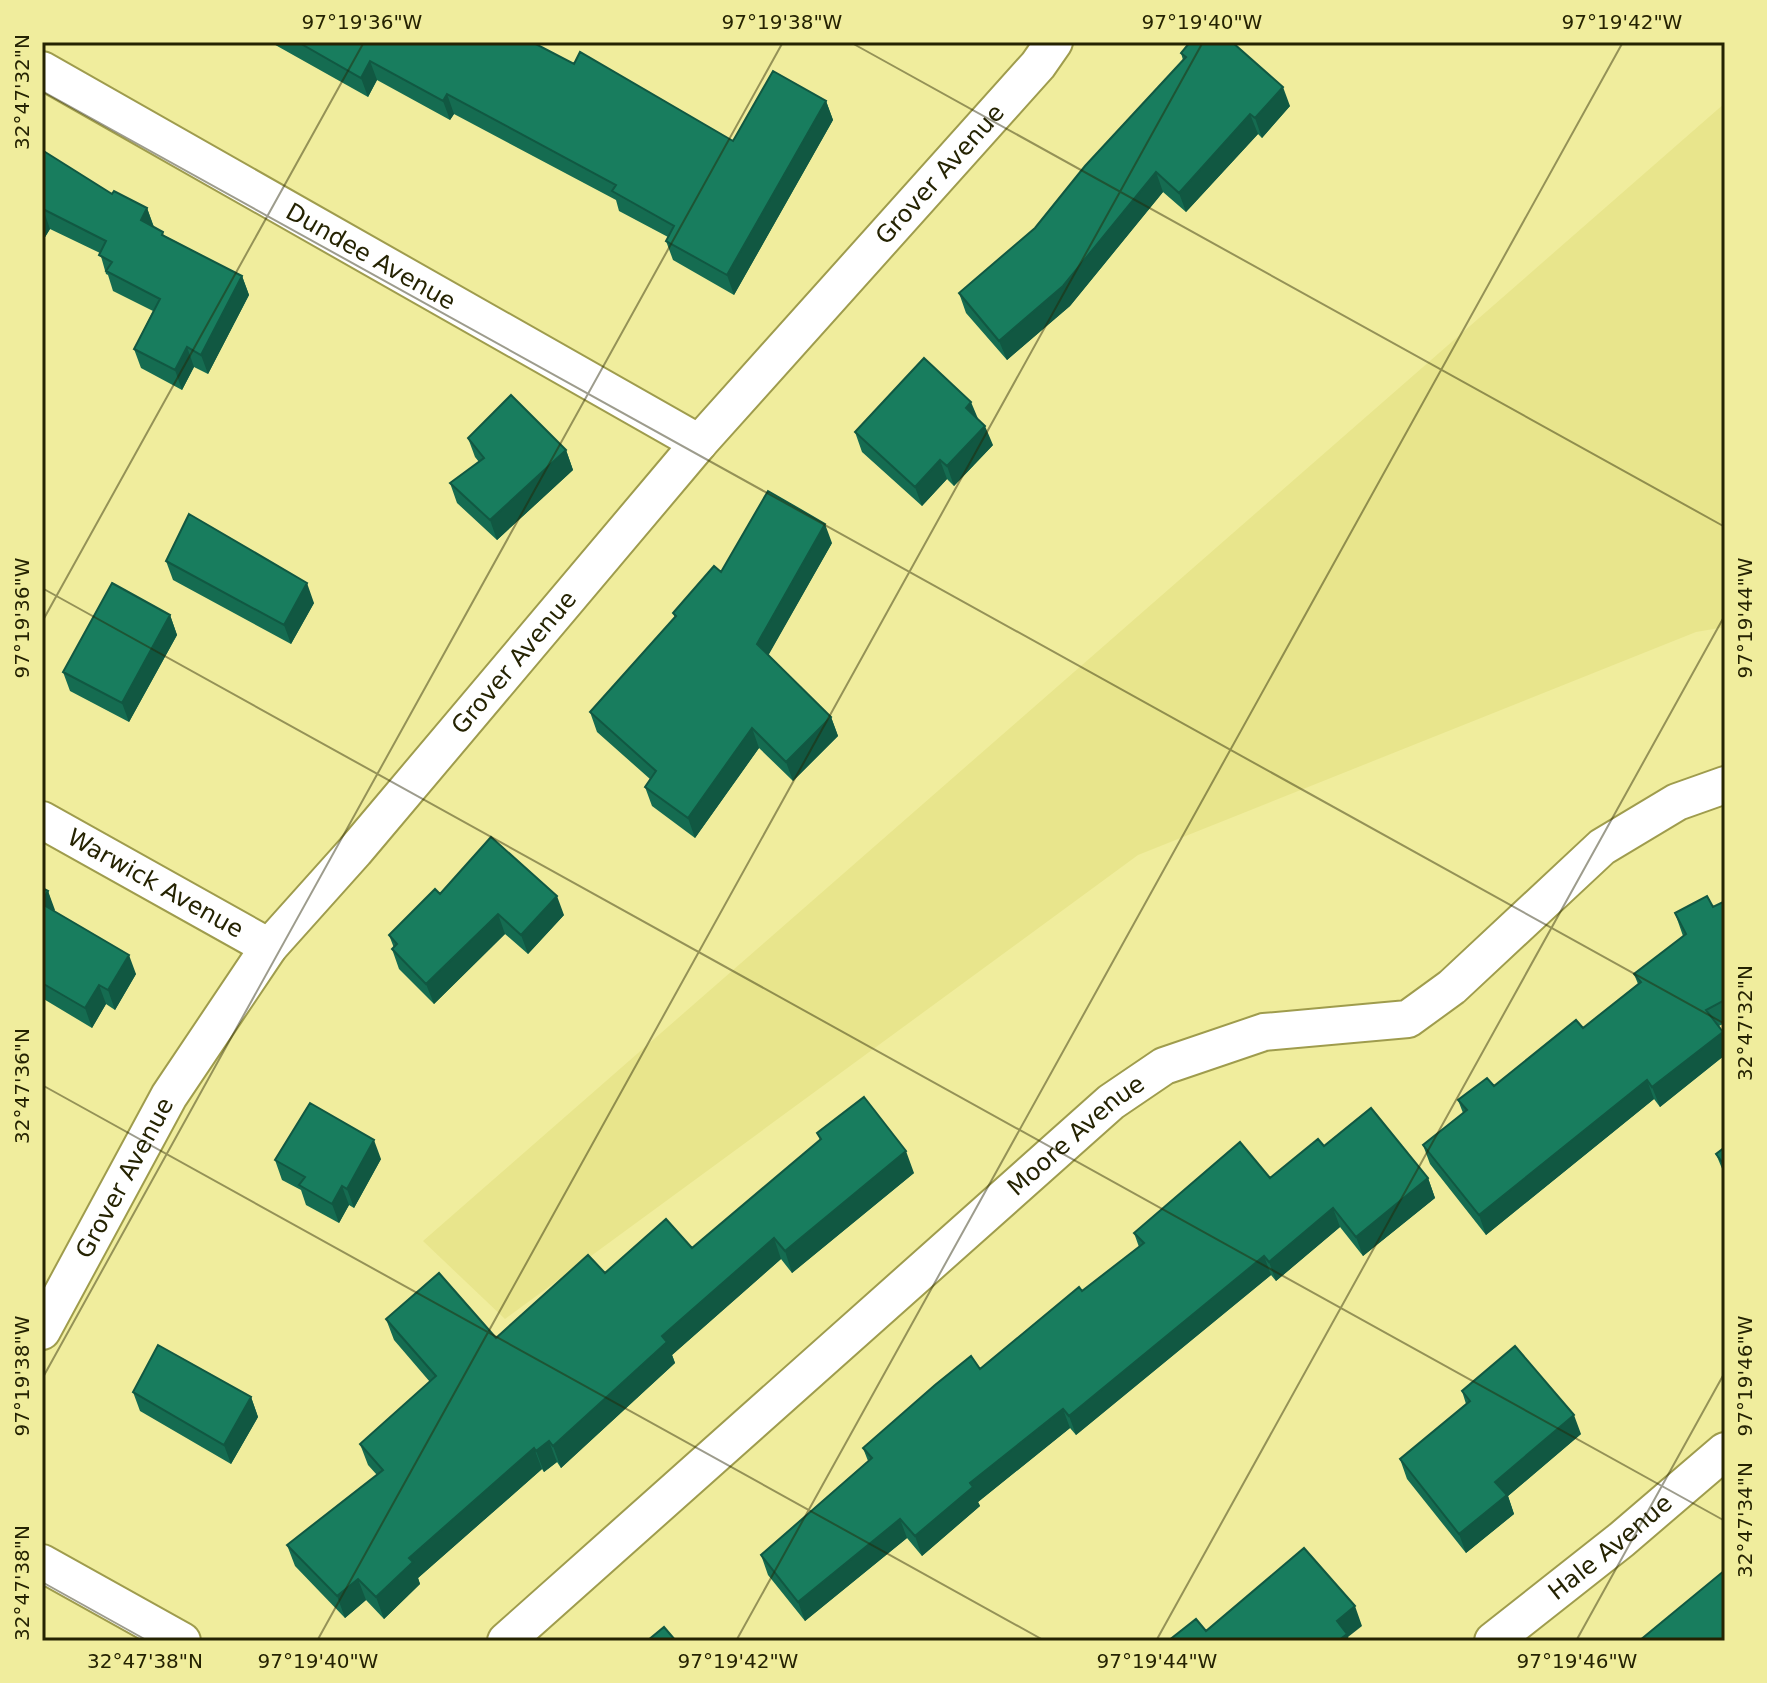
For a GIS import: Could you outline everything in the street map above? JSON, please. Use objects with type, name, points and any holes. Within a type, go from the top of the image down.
[{"type":"street","name":"Grover Avenue","points":[[42,1331],[169,1096],[269,947],[355,851],[699,443],[1027,77],[1054,42]]},
{"type":"street","name":"Dundee Avenue","points":[[42,70],[699,443]]},
{"type":"street","name":"Moore Avenue","points":[[506,1641],[1111,1102],[1164,1066],[1264,1032],[1408,1019],[1452,987],[1602,847],[1677,802],[1725,785]]},
{"type":"street","name":"Warwick Avenue","points":[[42,820],[269,947]]},
{"type":"street","name":"Hale Avenue","points":[[1493,1641],[1621,1540],[1725,1451]]},
{"type":"street","points":[[42,1563],[182,1641]]},
{"type":"shaded area","points":[[1725,103],[1725,627],[1696,632],[1138,855],[505,1319],[423,1241]]},
{"type":"building","points":[[298,42],[532,42],[574,64],[580,52],[733,141],[773,71],[826,101],[727,275],[666,241],[674,226],[612,191],[616,185],[447,94],[443,101],[370,61],[361,78]]},
{"type":"building","points":[[1190,42],[1232,42],[1283,87],[1255,118],[1250,114],[1179,193],[1156,172],[1063,286],[999,341],[959,293],[1035,228],[1085,166],[1186,57],[1181,53]]},
{"type":"building","points":[[42,150],[112,194],[114,191],[147,208],[141,220],[163,232],[162,235],[242,276],[201,355],[187,347],[175,370],[134,349],[160,299],[106,271],[112,262],[99,255],[106,241],[42,210]]},
{"type":"building","points":[[924,358],[971,402],[966,408],[985,426],[947,466],[940,460],[915,487],[855,432]]},
{"type":"building","points":[[511,395],[566,450],[490,520],[450,483],[484,458],[468,438]]},
{"type":"building","points":[[768,491],[825,524],[757,644],[831,717],[786,762],[752,728],[688,818],[645,787],[656,771],[590,712],[676,616],[673,613],[714,566],[721,572]]},
{"type":"building","points":[[189,514],[307,583],[284,625],[166,561]]},
{"type":"building","points":[[112,583],[170,615],[122,703],[63,672]]},
{"type":"building","points":[[491,837],[557,896],[521,935],[498,914],[426,984],[392,949],[397,944],[389,935],[435,889],[440,894]]},
{"type":"building","points":[[1707,896],[1713,907],[1725,901],[1725,1000],[1706,1010],[1723,1032],[1652,1087],[1647,1080],[1479,1215],[1423,1145],[1467,1110],[1458,1100],[1487,1078],[1494,1086],[1576,1020],[1583,1028],[1641,982],[1634,974],[1686,934],[1675,913]]},
{"type":"building","points":[[42,904],[129,955],[108,990],[99,985],[85,1008],[42,983]]},
{"type":"building","points":[[864,1097],[906,1151],[785,1251],[774,1238],[662,1336],[667,1342],[553,1446],[549,1441],[536,1451],[534,1448],[409,1558],[413,1562],[376,1597],[358,1579],[337,1596],[287,1545],[383,1470],[360,1444],[436,1376],[386,1319],[439,1273],[496,1338],[588,1255],[605,1273],[666,1219],[692,1248],[821,1139],[817,1133]]},
{"type":"building","points":[[310,1103],[374,1140],[347,1189],[342,1186],[332,1204],[299,1185],[305,1177],[275,1160]]},
{"type":"building","points":[[1371,1108],[1428,1178],[1356,1237],[1333,1208],[1269,1262],[1264,1256],[1069,1416],[1063,1409],[970,1483],[973,1487],[915,1536],[900,1519],[798,1602],[761,1555],[872,1458],[863,1448],[935,1385],[971,1356],[980,1369],[1079,1287],[1082,1291],[1144,1243],[1134,1233],[1240,1142],[1270,1178],[1318,1139],[1324,1146]]},
{"type":"building","points":[[1725,1147],[1725,1166],[1716,1154]]},
{"type":"building","points":[[158,1345],[251,1397],[224,1445],[133,1392]]},
{"type":"building","points":[[1515,1346],[1574,1415],[1495,1482],[1507,1495],[1459,1534],[1400,1459],[1470,1401],[1462,1391]]},
{"type":"building","points":[[1304,1548],[1355,1606],[1337,1621],[1347,1634],[1338,1641],[1168,1641],[1196,1619],[1206,1631]]},
{"type":"building","points":[[1725,1570],[1725,1641],[1639,1641]]},
{"type":"building","points":[[664,1627],[676,1641],[647,1641]]}]
